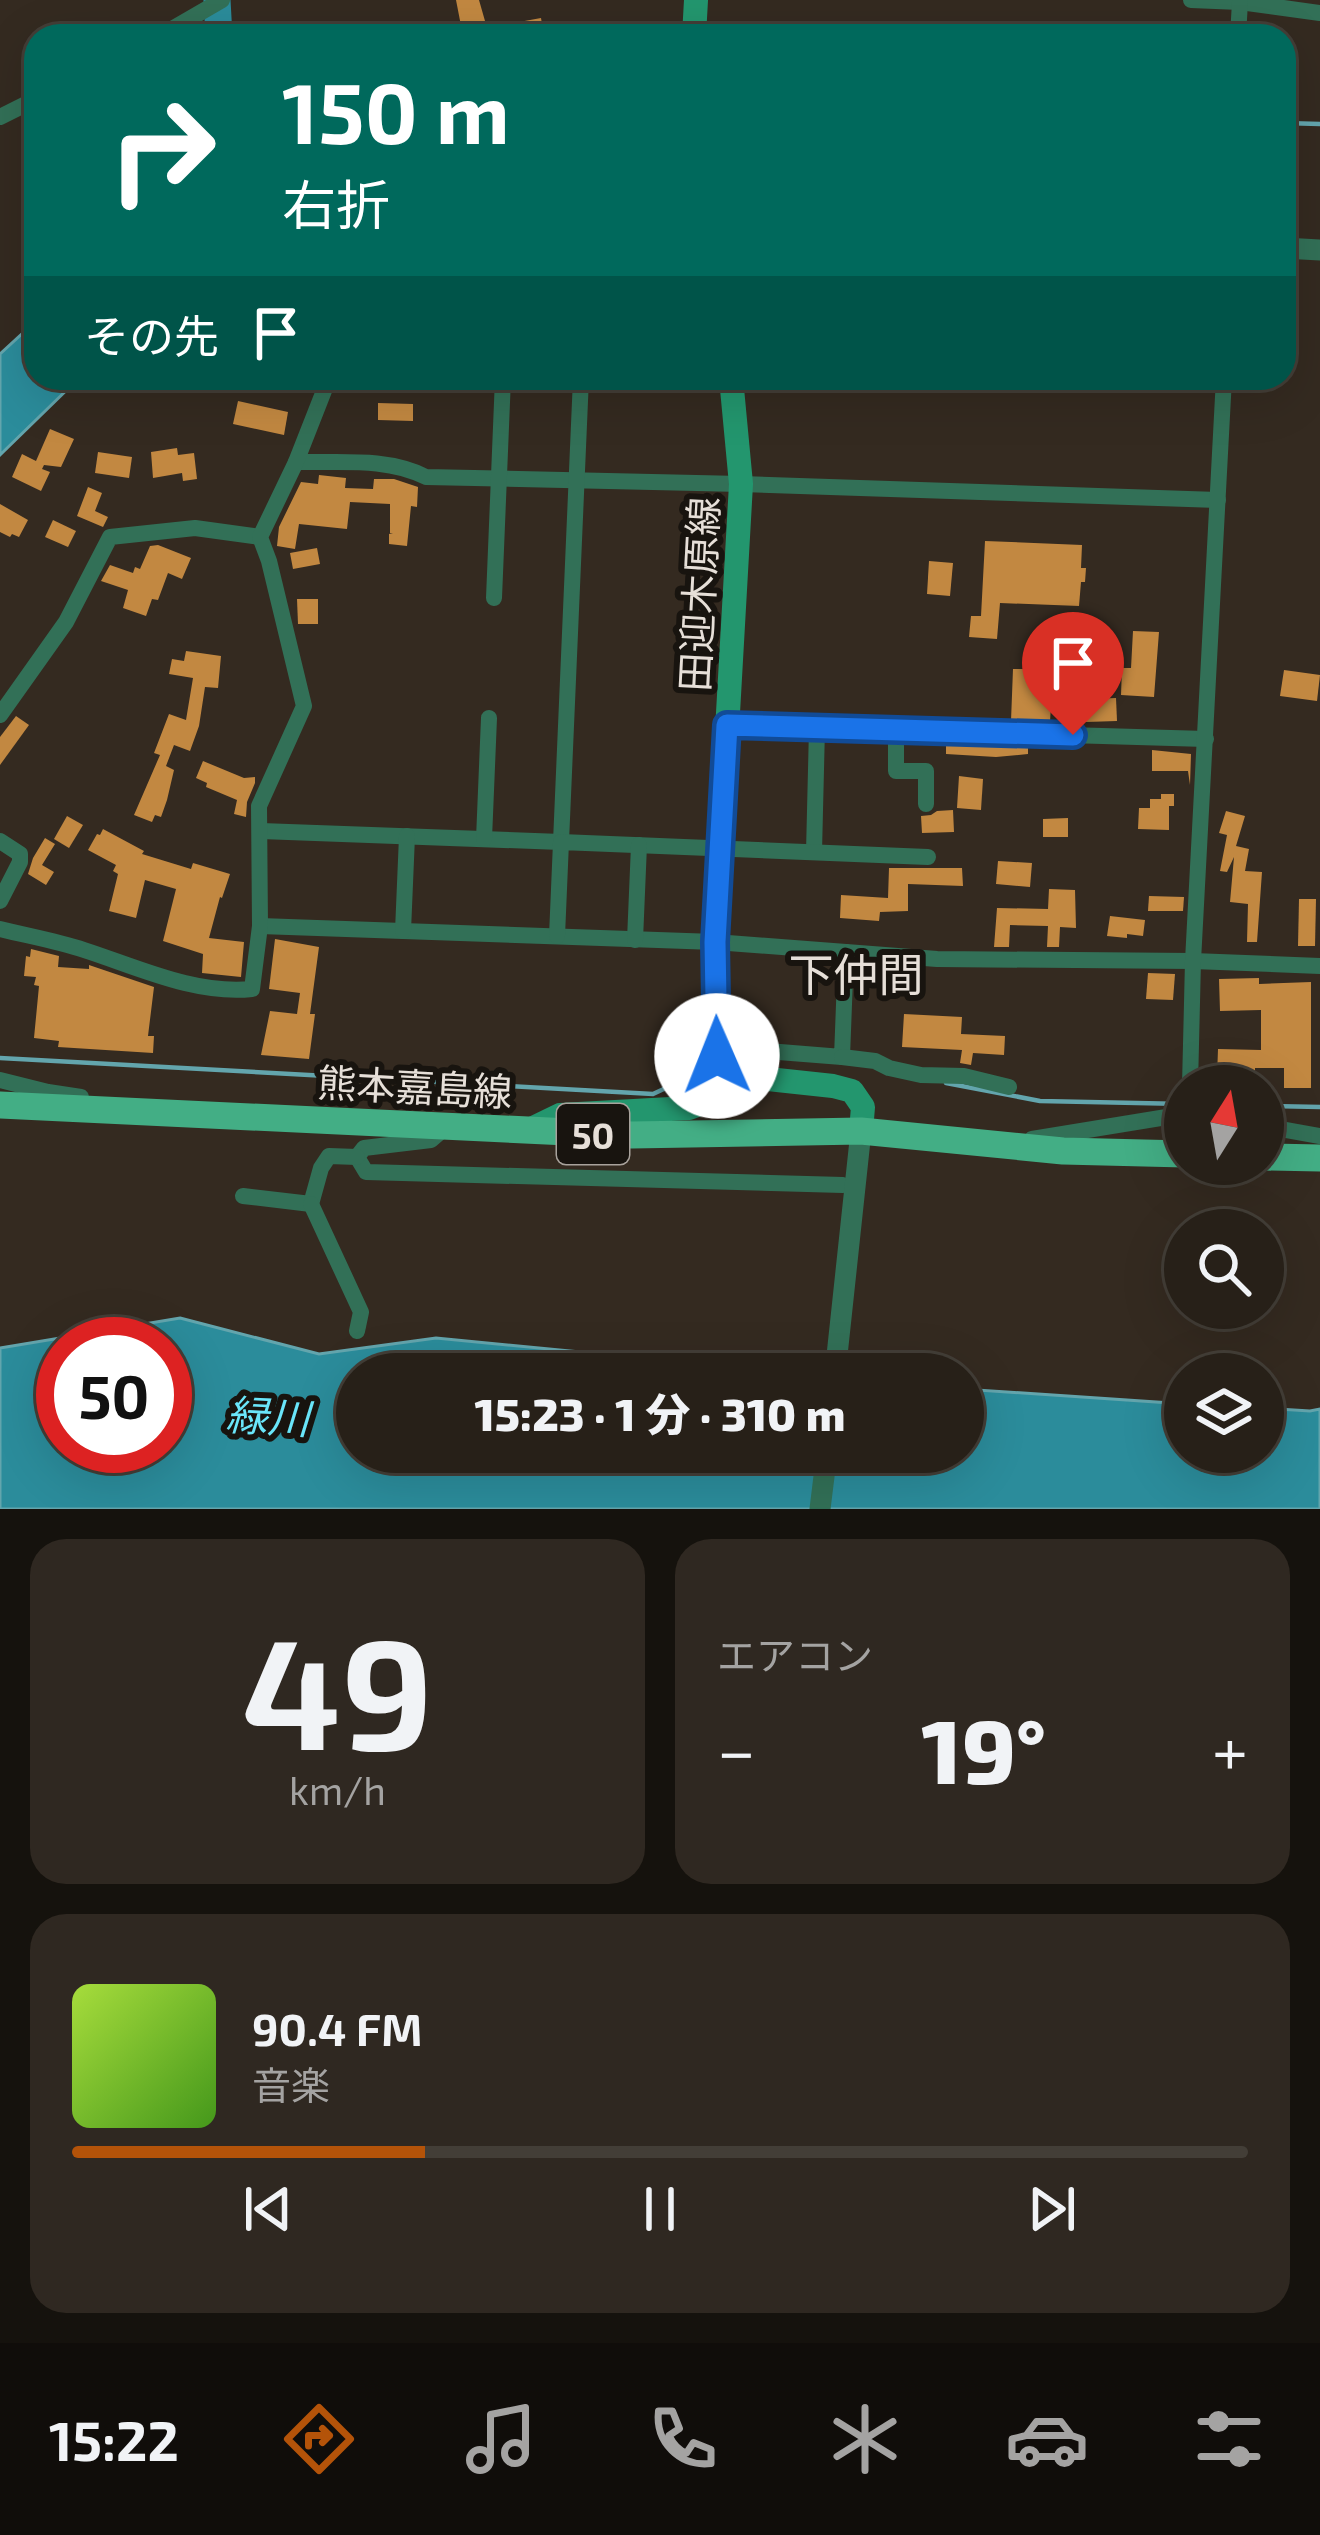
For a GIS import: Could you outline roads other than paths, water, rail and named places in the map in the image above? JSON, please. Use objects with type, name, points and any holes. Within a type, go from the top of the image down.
[{"type":"main road","name":"田迎木原線","points":[[720,1058],[715,942],[741,484],[731,390]]},
{"type":"main road","points":[[527,1131],[560,1115],[689,1108],[714,1099],[720,1058]]},
{"type":"main road","points":[[720,1058],[730,1075],[852,1091],[863,1107],[861,1140]]},
{"type":"main road","name":"熊本嘉島線","points":[[0,1105],[527,1131],[1008,1143],[1063,1151],[1164,1153]]},
{"type":"main road","points":[[1284,1157],[1320,1159]]},
{"type":"street","points":[[181,24],[222,0]]},
{"type":"street","points":[[1191,0],[1320,13]]},
{"type":"street","points":[[0,929],[195,985],[252,989],[260,926],[259,806],[304,706],[260,537],[324,390]]},
{"type":"street","points":[[494,598],[502,390]]},
{"type":"street","points":[[557,936],[581,390]]},
{"type":"street","points":[[1191,1065],[1223,390]]},
{"type":"street","points":[[296,462],[390,464],[426,477],[1218,500]]},
{"type":"street","points":[[0,715],[66,622],[110,537],[195,528],[260,537]]},
{"type":"street","points":[[484,839],[489,718]]},
{"type":"street","points":[[727,725],[1206,739]]},
{"type":"street","points":[[814,852],[817,728]]},
{"type":"street","points":[[896,730],[896,771],[926,771],[926,804]]},
{"type":"street","points":[[261,831],[928,857]]},
{"type":"street","points":[[404,931],[407,836]]},
{"type":"street","points":[[0,841],[20,854],[20,862],[0,901]]},
{"type":"street","points":[[635,940],[639,845]]},
{"type":"street","points":[[260,926],[715,942],[937,958],[1320,966]]},
{"type":"street","points":[[842,1057],[846,952]]},
{"type":"street","points":[[720,1058],[842,1057],[921,1075],[964,1076],[1009,1087]]},
{"type":"street","points":[[0,1080],[100,1100],[127,1112]]},
{"type":"street","points":[[1008,1143],[1164,1117]]},
{"type":"street","points":[[358,1331],[361,1312],[311,1204],[322,1168],[329,1156],[357,1156],[364,1148],[431,1141],[446,1126]]},
{"type":"street","points":[[1284,1130],[1320,1136]]},
{"type":"street","points":[[837,1353],[861,1140]]},
{"type":"street","points":[[357,1156],[366,1172],[843,1185]]},
{"type":"street","points":[[243,1196],[311,1204]]},
{"type":"street","points":[[820,1509],[824,1473]]},
{"type":"water","points":[[24,332],[24,390],[67,390],[0,455],[0,354]]},
{"type":"water","name":"緑川","points":[[192,1321],[319,1354],[436,1338],[591,1353],[336,1353],[336,1473],[984,1473],[984,1390],[1164,1403],[1164,1473],[1284,1473],[1284,1409],[1320,1409],[1320,1509],[0,1509],[0,1348],[36,1342],[36,1473],[192,1473]]},
{"type":"waterway","points":[[217,0],[218,24]]},
{"type":"waterway","points":[[1296,123],[1320,124]]},
{"type":"waterway","points":[[0,1058],[653,1094],[713,1066]]},
{"type":"waterway","points":[[946,1083],[1040,1101],[1164,1104]]},
{"type":"waterway","points":[[1284,1106],[1320,1107]]},
{"type":"district","name":"下仲間","points":[[856,973]]}]
